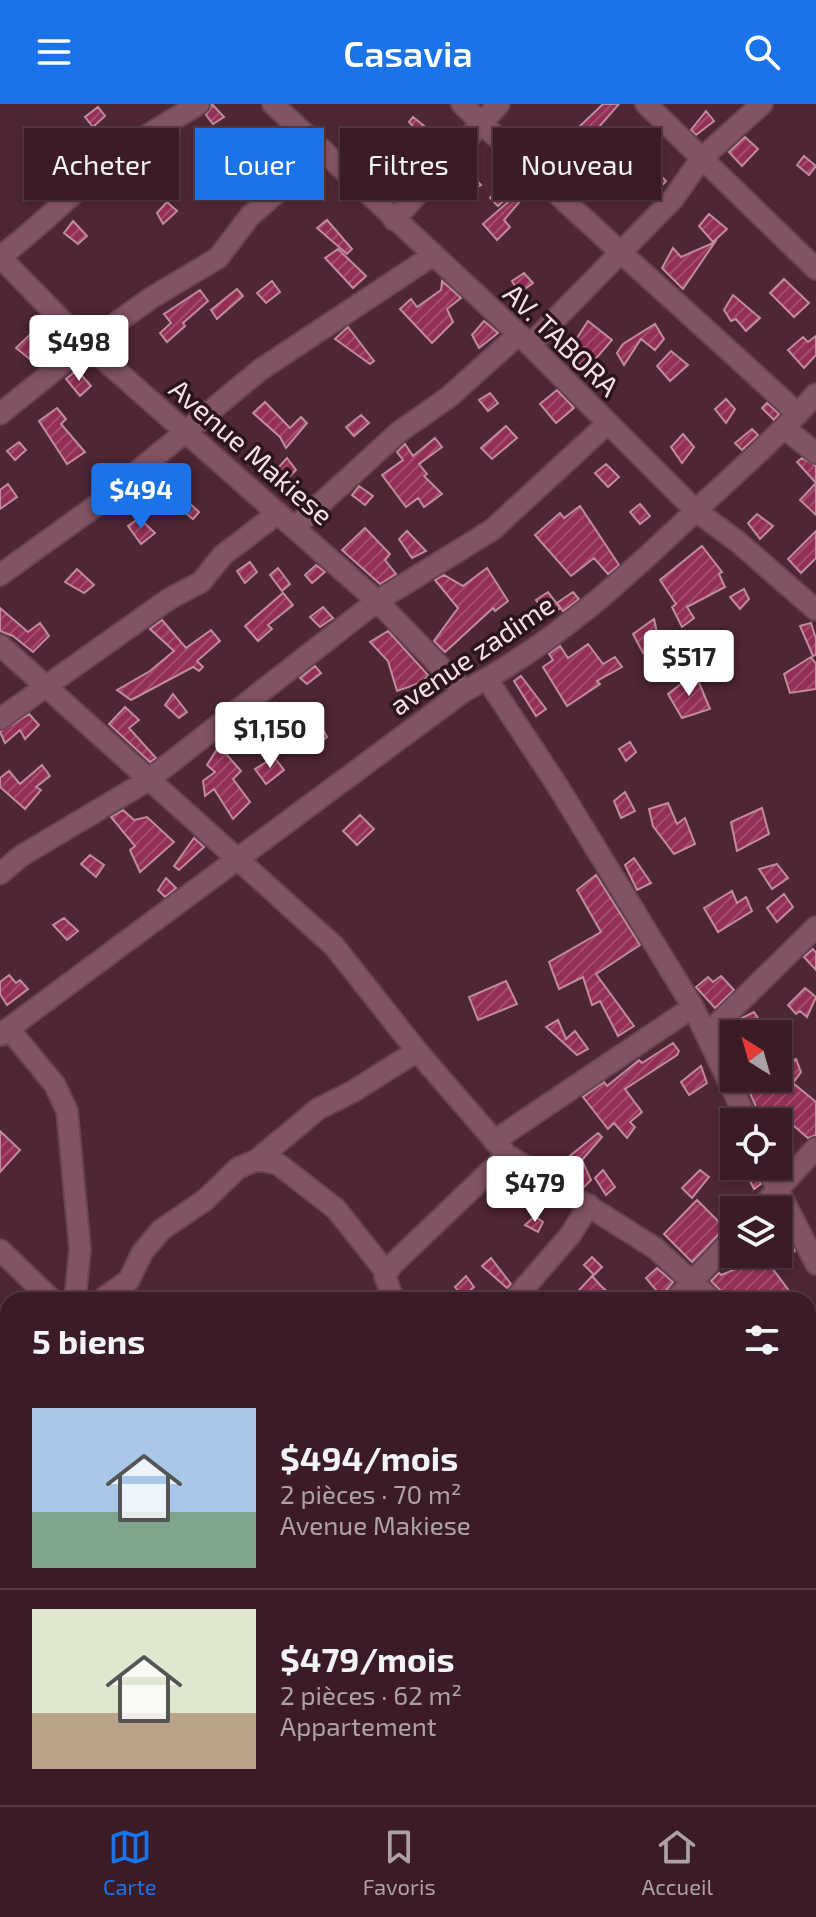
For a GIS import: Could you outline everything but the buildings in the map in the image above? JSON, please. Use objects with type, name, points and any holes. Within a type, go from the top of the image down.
[{"type":"street","points":[[0,257],[35,231],[106,165],[162,125],[199,104]]},
{"type":"street","name":"AV. TABORA","points":[[273,104],[298,128]]},
{"type":"street","points":[[462,104],[547,187],[621,250],[791,421],[816,453]]},
{"type":"street","points":[[394,220],[480,121],[499,104]]},
{"type":"street","points":[[646,104],[816,269]]},
{"type":"street","points":[[295,527],[399,432],[524,340],[673,199],[701,159],[762,104]]},
{"type":"street","name":"AV. TABORA","points":[[324,153],[524,340],[696,511],[737,541],[816,610]]},
{"type":"street","points":[[0,414],[87,344],[151,298],[218,258],[250,216],[268,200]]},
{"type":"street","points":[[0,575],[97,505],[260,370],[432,256]]},
{"type":"street","name":"Avenue Makiese","points":[[0,257],[87,344],[377,601],[464,691]]},
{"type":"street","name":"avenue zadime","points":[[4,1032],[464,691],[487,679],[579,616],[696,511],[816,394]]},
{"type":"street","points":[[0,874],[35,848],[147,781],[377,601],[492,530],[607,424]]},
{"type":"street","points":[[0,719],[169,599],[201,582],[223,555],[278,513]]},
{"type":"street","points":[[0,645],[235,861],[334,946],[417,1051],[501,1148],[655,1248],[703,1292]]},
{"type":"street","points":[[487,679],[504,701],[693,1007],[741,1108]]},
{"type":"street","points":[[707,1034],[816,927]]},
{"type":"street","points":[[386,1272],[501,1148],[693,1007]]},
{"type":"street","points":[[4,1032],[55,1085],[67,1111],[80,1249],[76,1292]]},
{"type":"street","points":[[112,1292],[129,1280],[142,1253],[161,1230],[205,1200],[238,1168],[257,1160],[309,1114],[417,1051]]},
{"type":"street","points":[[772,1196],[816,1148]]},
{"type":"street","points":[[257,1160],[278,1164],[336,1209],[386,1272],[390,1292]]},
{"type":"street","points":[[771,1180],[816,1264]]},
{"type":"street","points":[[521,1292],[571,1234],[589,1205]]},
{"type":"street","points":[[0,1250],[44,1292]]},
{"type":"street","points":[[683,1292],[720,1252]]}]
